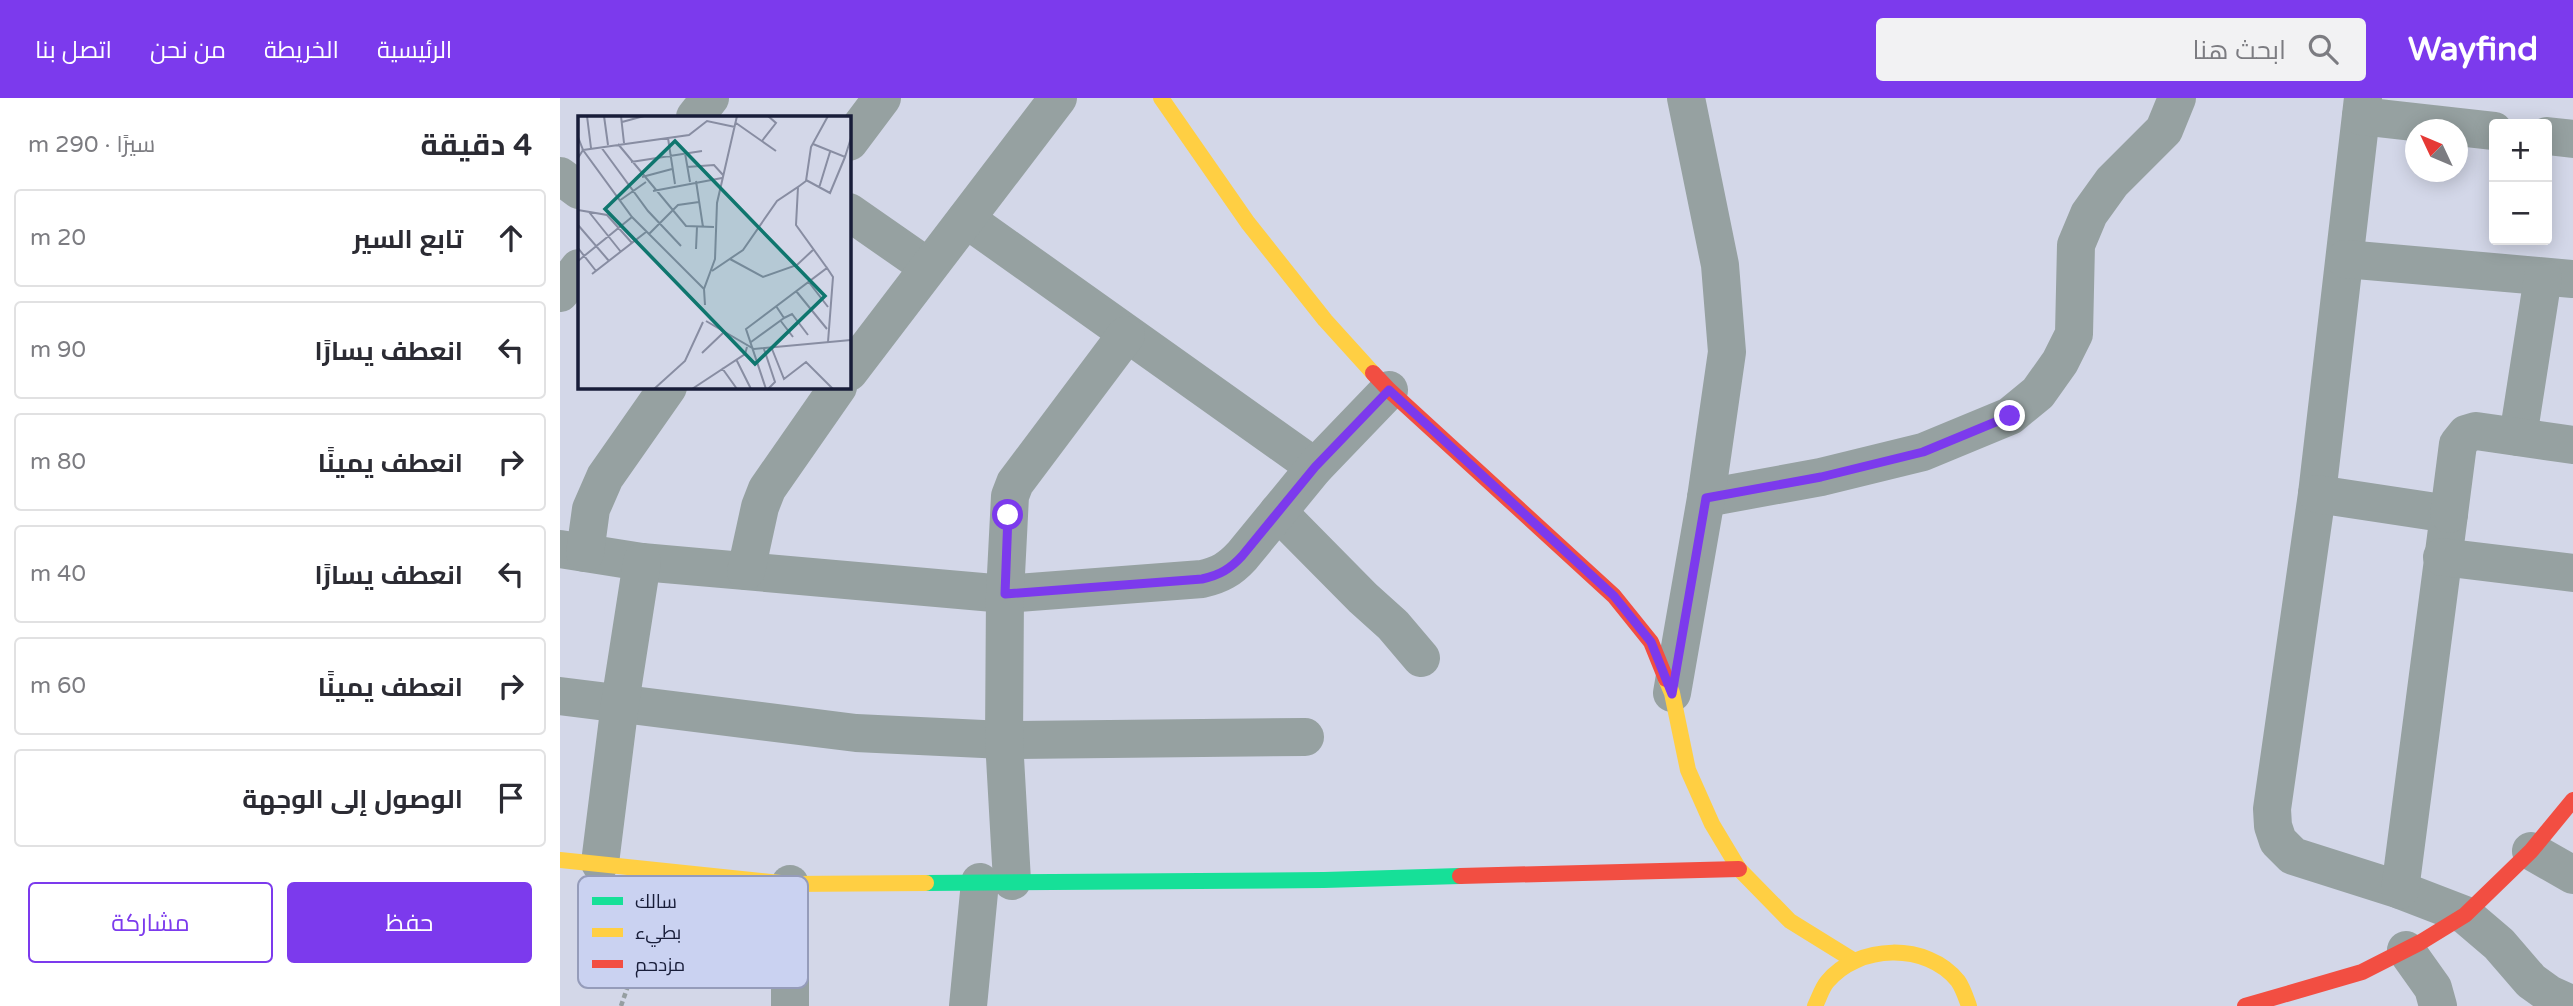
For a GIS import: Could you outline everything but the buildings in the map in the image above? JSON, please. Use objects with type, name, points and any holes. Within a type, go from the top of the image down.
[{"type":"street","points":[[850,141],[882,98]]},
{"type":"street","points":[[850,371],[1058,98]]},
{"type":"street","points":[[1161,98],[1248,223],[1325,320],[1389,390],[1614,596],[1651,642],[1672,694],[1688,770],[1712,824],[1739,869],[1790,921],[1853,960]]},
{"type":"street","points":[[1672,694],[1706,498],[1727,352],[1720,265],[1686,98]]},
{"type":"street","points":[[1706,498],[1821,477],[1923,452],[2010,416],[2038,393],[2060,362],[2074,334],[2076,244],[2089,214],[2112,181],[2164,130],[2177,98]]},
{"type":"street","points":[[2489,130],[2362,107],[2317,494],[2272,809],[2273,826],[2278,841],[2293,856],[2399,890],[2465,915],[2499,944],[2531,981],[2549,994],[2573,1005]]},
{"type":"street","points":[[2552,137],[2573,139]]},
{"type":"street","points":[[560,176],[578,189]]},
{"type":"street","points":[[850,213],[928,267]]},
{"type":"street","points":[[966,219],[1315,467]]},
{"type":"street","points":[[2345,259],[2558,278],[2518,437]]},
{"type":"street","points":[[560,293],[578,269]]},
{"type":"street","points":[[968,1006],[996,881],[1004,740],[1005,594],[1010,496],[1015,483],[1126,335]]},
{"type":"street","points":[[667,388],[606,477],[572,551],[642,562],[1005,594],[1216,576],[1229,569],[1242,556],[1315,467],[1389,390]]},
{"type":"street","points":[[746,571],[760,507],[767,489],[837,388]]},
{"type":"street","points":[[2399,890],[2458,444],[2466,434],[2476,430],[2573,445]]},
{"type":"street","points":[[2317,494],[2449,514]]},
{"type":"street","points":[[1279,512],[1393,625],[1421,658]]},
{"type":"street","points":[[2442,557],[2573,573]]},
{"type":"street","points":[[600,863],[620,703],[642,562]]},
{"type":"street","points":[[560,696],[856,733],[1004,740],[1305,737]]},
{"type":"street","points":[[2245,1006],[2362,972],[2465,915],[2531,851],[2573,800]]},
{"type":"street","points":[[2531,851],[2573,875]]},
{"type":"street","points":[[560,860],[718,876]]},
{"type":"street","points":[[808,884],[1324,880],[1739,869]]},
{"type":"street","points":[[1790,921],[1799,946]]},
{"type":"street","points":[[2406,950],[2433,988],[2438,1006]]},
{"type":"street","points":[[1816,1002],[1831,978],[1853,960],[1880,951],[1908,952],[1935,962],[1952,975],[1969,1006]]},
{"type":"street","points":[[1808,972],[1816,1002]]},
{"type":"street","points":[[790,988],[790,1006]]},
{"type":"path","points":[[600,863],[608,876]]},
{"type":"path","points":[[621,1006],[627,988]]},
{"type":"traffic: fast","points":[[926,883],[1324,880],[1460,876]]},
{"type":"traffic: slow","points":[[1161,98],[1248,223],[1325,320],[1373,373]]},
{"type":"traffic: slow","points":[[1666,679],[1672,693],[1688,770],[1712,824],[1739,869],[1790,921],[1853,960]]},
{"type":"traffic: slow","points":[[560,860],[713,876]]},
{"type":"traffic: slow","points":[[808,884],[926,883]]},
{"type":"traffic: slow","points":[[1815,1006],[1825,984],[1840,969],[1856,960],[1892,953],[1929,959],[1945,968],[1960,984],[1969,1006]]},
{"type":"traffic: jam","points":[[1373,373],[1614,596],[1651,642],[1666,679]]},
{"type":"traffic: jam","points":[[2245,1006],[2362,972],[2421,942],[2465,915],[2531,851],[2573,800]]},
{"type":"traffic: jam","points":[[1460,876],[1739,869]]},
{"type":"route","points":[[1008,515],[1005,594],[1216,576],[1229,569],[1242,556],[1315,467],[1389,390],[1614,596],[1651,642],[1672,694],[1706,498],[1821,477],[1923,452],[2010,416]]}]
